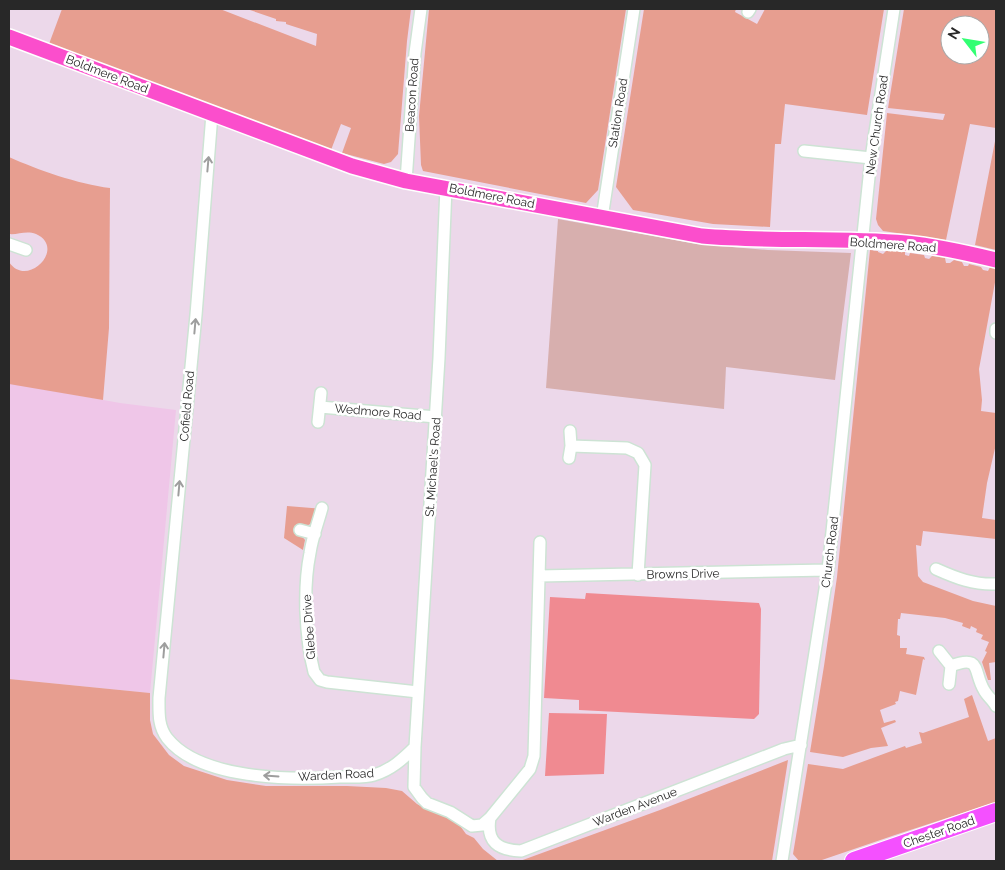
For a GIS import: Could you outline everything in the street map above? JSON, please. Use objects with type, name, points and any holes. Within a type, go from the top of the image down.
[{"type":"highway","name":"Chester Road","points":[[854,861],[996,812]]},
{"type":"main road","name":"Boldmere Road","points":[[9,37],[352,166],[406,181],[702,236],[747,240],[907,243],[964,252],[996,260]]},
{"type":"street","name":"Beacon Road","points":[[406,181],[415,53],[421,9]]},
{"type":"street","name":"Station Road","points":[[602,218],[634,9]]},
{"type":"street","name":"New Church Road","points":[[862,241],[871,158],[894,9]]},
{"type":"street","name":"Cofield Road","points":[[160,698],[196,315],[212,114]]},
{"type":"street","points":[[804,151],[871,158]]},
{"type":"street","name":"St. Michael's Road","points":[[415,747],[436,417],[446,187]]},
{"type":"street","name":"Church Road","points":[[782,861],[828,570],[862,241]]},
{"type":"street","points":[[9,244],[26,250]]},
{"type":"street","name":"Wedmore Road","points":[[318,422],[321,394]]},
{"type":"street","name":"Wedmore Road","points":[[320,407],[436,417]]},
{"type":"street","points":[[569,458],[571,446],[570,431]]},
{"type":"street","points":[[571,446],[627,448],[638,453],[645,466],[638,575]]},
{"type":"street","name":"Glebe Drive","points":[[322,508],[307,572],[306,609],[314,672],[320,680],[328,682],[418,692]]},
{"type":"street","points":[[300,530],[315,534]]},
{"type":"street","points":[[415,747],[414,787],[427,803],[450,812],[472,826],[482,825],[490,818],[530,769],[534,756],[540,542]]},
{"type":"street","points":[[936,569],[972,583],[996,584]]},
{"type":"street","name":"Browns Drive","points":[[539,576],[828,570]]},
{"type":"street","points":[[939,650],[951,666],[949,684]]},
{"type":"street","points":[[951,666],[964,662],[974,665],[984,690],[996,706]]},
{"type":"street","name":"Warden Road","points":[[160,698],[159,720],[168,739],[197,760],[219,769],[243,774],[310,779],[374,775],[399,763],[415,747]]},
{"type":"street","name":"Warden Avenue","points":[[490,818],[488,830],[491,840],[510,851],[521,851],[784,749],[801,745]]},
{"type":"shaded area","points":[[62,9],[220,9],[316,46],[317,34],[286,24],[286,22],[276,21],[276,19],[247,9],[411,9],[398,154],[391,162],[384,164],[342,153],[351,128],[341,124],[331,150],[49,44]]},
{"type":"shaded area","points":[[429,9],[626,9],[598,190],[586,203],[423,171],[421,165],[419,116]]},
{"type":"shaded area","points":[[644,9],[736,9],[735,12],[757,24],[765,9],[884,9],[867,115],[785,104],[781,144],[775,144],[770,227],[713,224],[633,210],[616,187]]},
{"type":"shaded area","points":[[904,9],[996,9],[996,128],[970,124],[946,240],[883,231],[876,219],[887,113],[943,120],[945,114],[888,108]]},
{"type":"shaded area","points":[[996,136],[996,250],[975,245]]},
{"type":"shaded area","points":[[9,157],[58,176],[110,188],[109,328],[103,400],[9,384],[9,262],[17,269],[25,271],[34,269],[46,256],[47,248],[44,240],[36,234],[29,232],[9,234]]},
{"type":"shaded area","points":[[558,219],[697,244],[768,250],[851,253],[835,380],[726,367],[724,409],[546,388]]},
{"type":"shaded area","points":[[870,250],[883,254],[887,250],[905,252],[905,255],[909,256],[910,253],[924,255],[925,258],[929,259],[932,256],[945,258],[946,263],[954,260],[962,262],[964,266],[969,264],[988,271],[990,267],[996,268],[979,369],[982,400],[981,411],[996,413],[996,444],[987,483],[982,518],[996,520],[996,539],[923,531],[921,546],[916,545],[918,576],[923,582],[973,601],[996,606],[996,662],[989,663],[991,680],[988,680],[982,662],[989,642],[981,639],[983,635],[976,632],[977,629],[971,626],[970,629],[962,626],[963,623],[945,618],[901,613],[900,619],[898,619],[897,635],[900,636],[900,648],[907,648],[906,654],[924,657],[925,660],[923,659],[916,695],[900,691],[898,701],[895,702],[896,704],[880,710],[884,723],[895,720],[896,722],[881,728],[888,746],[871,748],[843,757],[810,752],[837,577]]},
{"type":"shaded area","points":[[9,383],[120,403],[176,410],[150,693],[9,679]]},
{"type":"shaded area","points":[[287,506],[324,509],[309,525],[296,526],[295,532],[305,540],[303,550],[284,538]]},
{"type":"shaded area","points":[[586,593],[759,603],[761,609],[759,714],[754,719],[579,710],[579,700],[544,698],[550,597],[585,599]]},
{"type":"shaded area","points":[[9,679],[150,693],[150,720],[153,734],[169,755],[184,766],[227,780],[266,786],[347,786],[386,788],[402,791],[417,804],[428,810],[447,815],[458,823],[466,834],[474,838],[483,849],[498,861],[9,861]]},
{"type":"shaded area","points":[[972,695],[988,741],[996,738],[996,802],[819,861],[799,861],[793,854],[808,764],[843,769],[905,746],[906,748],[922,743],[919,732],[923,733],[969,717],[964,699]]},
{"type":"shaded area","points":[[549,713],[607,714],[604,774],[545,776]]},
{"type":"shaded area","points":[[788,760],[772,861],[520,861],[660,810]]}]
